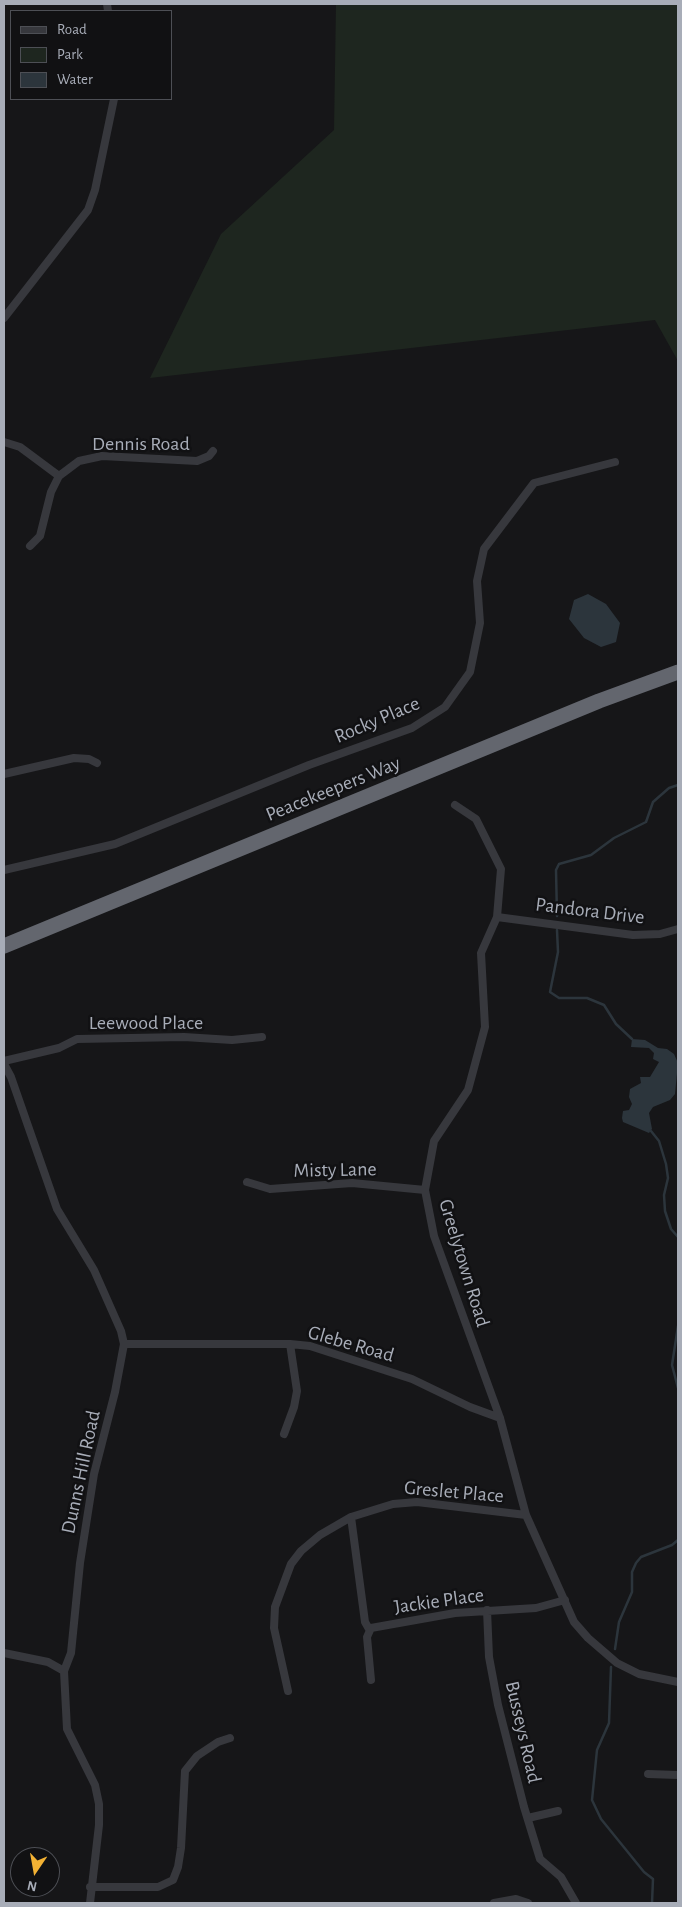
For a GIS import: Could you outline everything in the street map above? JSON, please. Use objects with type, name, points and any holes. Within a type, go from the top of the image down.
[{"type":"highway","name":"Peacekeepers Way","points":[[4,946],[599,701],[678,672]]},
{"type":"street","points":[[4,318],[88,210],[95,190],[114,100]]},
{"type":"street","points":[[4,442],[20,447],[59,476]]},
{"type":"street","name":"Dennis Road","points":[[30,546],[40,536],[51,492],[59,476],[79,460],[94,456],[197,461],[209,456],[214,451]]},
{"type":"street","name":"Rocky Place","points":[[4,870],[115,844],[309,765],[412,728],[445,707],[470,672],[480,623],[477,581],[484,549],[534,483],[615,462]]},
{"type":"street","points":[[4,774],[74,758],[84,758],[97,763]]},
{"type":"street","name":"Greelytown Road","points":[[455,805],[476,819],[501,869],[497,917],[481,954],[485,1027],[468,1090],[434,1141],[425,1190],[434,1236],[500,1418],[526,1515],[574,1622],[601,1650],[617,1663],[639,1674],[678,1682]]},
{"type":"street","name":"Pandora Drive","points":[[497,917],[633,935],[651,935],[678,929]]},
{"type":"street","name":"Leewood Place","points":[[4,1063],[59,1048],[77,1039],[184,1037],[232,1040],[262,1037]]},
{"type":"street","name":"Dunns Hill Road","points":[[4,1063],[11,1077],[57,1209],[94,1270],[121,1331],[124,1344],[115,1392],[94,1474],[80,1563],[71,1652],[64,1671],[67,1729],[94,1785],[99,1804],[100,1825],[90,1887],[90,1903]]},
{"type":"street","name":"Misty Lane","points":[[247,1182],[270,1188],[352,1183],[425,1190]]},
{"type":"street","name":"Glebe Road","points":[[124,1344],[290,1344],[310,1346],[412,1379],[470,1407],[500,1418]]},
{"type":"street","points":[[284,1434],[294,1406],[296,1391],[290,1344]]},
{"type":"street","name":"Greslet Place","points":[[288,1691],[274,1628],[274,1614],[278,1594],[291,1564],[301,1551],[320,1535],[351,1516],[393,1504],[417,1502],[526,1515]]},
{"type":"street","points":[[351,1516],[365,1622],[369,1629]]},
{"type":"street","name":"Jackie Place","points":[[371,1680],[367,1636],[369,1629],[455,1613],[536,1608],[564,1600]]},
{"type":"street","name":"Busseys Road","points":[[487,1610],[490,1657],[498,1705],[540,1860],[561,1877],[576,1903]]},
{"type":"street","points":[[4,1653],[48,1662],[64,1671]]},
{"type":"street","points":[[90,1887],[158,1887],[173,1880],[178,1867],[181,1848],[185,1771],[197,1756],[218,1742],[230,1738]]},
{"type":"street","points":[[648,1774],[678,1775]]},
{"type":"street","points":[[528,1818],[558,1811]]},
{"type":"street","points":[[494,1903],[516,1899],[528,1903]]},
{"type":"green space","points":[[336,4],[678,4],[678,361],[655,320],[150,378],[221,234],[334,130]]},
{"type":"water","points":[[588,594],[606,604],[620,623],[616,642],[601,647],[584,638],[569,619],[574,600]]},
{"type":"water","points":[[632,1039],[645,1040],[658,1048],[667,1049],[674,1054],[678,1063],[675,1094],[670,1100],[653,1107],[649,1113],[652,1129],[649,1133],[623,1122],[622,1118],[623,1111],[629,1110],[632,1104],[629,1097],[630,1089],[641,1083],[640,1077],[650,1077],[659,1062],[653,1059],[654,1053],[649,1048],[631,1047]]},
{"type":"waterway","points":[[557,916],[556,870],[559,864],[591,855],[614,838],[646,822],[653,802],[669,788],[678,785]]},
{"type":"waterway","points":[[557,930],[558,952],[550,992],[559,998],[587,998],[604,1005],[616,1024],[632,1039]]},
{"type":"waterway","points":[[651,1131],[659,1141],[666,1164],[668,1178],[664,1195],[665,1211],[671,1229],[678,1237]]},
{"type":"waterway","points":[[678,1326],[672,1365],[678,1388]]},
{"type":"waterway","points":[[615,1649],[619,1622],[632,1592],[632,1572],[636,1563],[641,1557],[672,1545],[678,1540]]},
{"type":"waterway","points":[[611,1667],[609,1723],[597,1750],[592,1800],[601,1819],[644,1872],[653,1879],[652,1903]]}]
